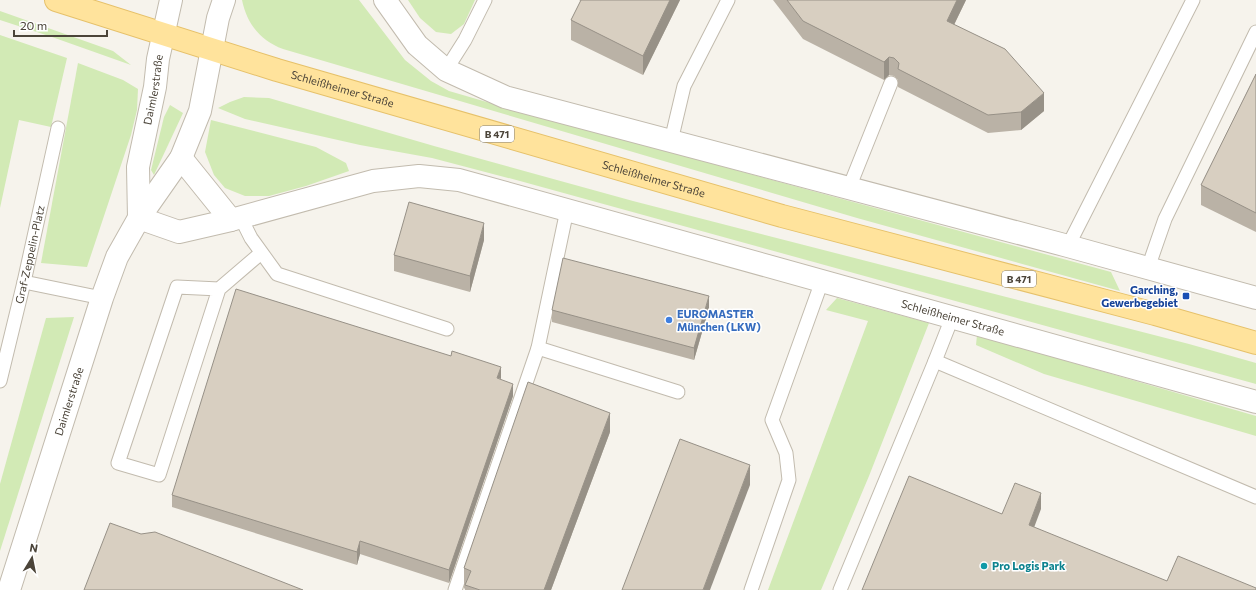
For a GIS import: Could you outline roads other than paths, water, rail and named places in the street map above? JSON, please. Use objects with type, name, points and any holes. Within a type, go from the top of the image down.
[{"type":"main road","name":"Schleißheimer Straße","points":[[56,0],[277,70],[782,216],[1148,312],[1256,344]]},
{"type":"street","name":"Daimlerstraße","points":[[139,218],[138,166],[155,87],[158,59],[171,0]]},
{"type":"street","name":"Daimlerstraße","points":[[10,590],[102,298],[117,257],[139,218],[181,158],[200,111],[218,18],[224,0]]},
{"type":"street","points":[[385,0],[417,45],[446,70],[505,96],[1068,246],[1256,298]]},
{"type":"street","points":[[181,158],[236,219]]},
{"type":"street","name":"Schleißheimer Straße","points":[[139,218],[179,232],[236,219],[373,181],[419,176],[459,180],[1256,402]]},
{"type":"lane","points":[[446,70],[465,40],[485,0]]},
{"type":"lane","points":[[671,141],[684,86],[728,0]]},
{"type":"lane","points":[[1068,246],[1193,0]]},
{"type":"lane","points":[[1148,268],[1165,219],[1256,32]]},
{"type":"lane","points":[[849,188],[891,83]]},
{"type":"lane","name":"Graf-Zeppelin-Platz","points":[[0,381],[24,282],[58,128]]},
{"type":"lane","points":[[455,590],[538,348],[567,210]]},
{"type":"lane","points":[[236,219],[277,274],[447,329]]},
{"type":"lane","points":[[219,289],[178,287],[118,463],[159,475],[219,289],[261,253]]},
{"type":"lane","points":[[750,590],[789,480],[786,453],[772,420],[822,281]]},
{"type":"lane","points":[[24,282],[102,298]]},
{"type":"lane","points":[[840,590],[935,361],[951,317]]},
{"type":"lane","points":[[538,348],[678,392]]},
{"type":"lane","points":[[935,361],[1256,497]]},
{"type":"place","name":"Garching, Gewerbegebiet","points":[[1186,296]]},
{"type":"place","name":"EUROMASTER München (LKW)","points":[[669,320]]},
{"type":"place","name":"Pro Logis Park","points":[[984,566]]}]
